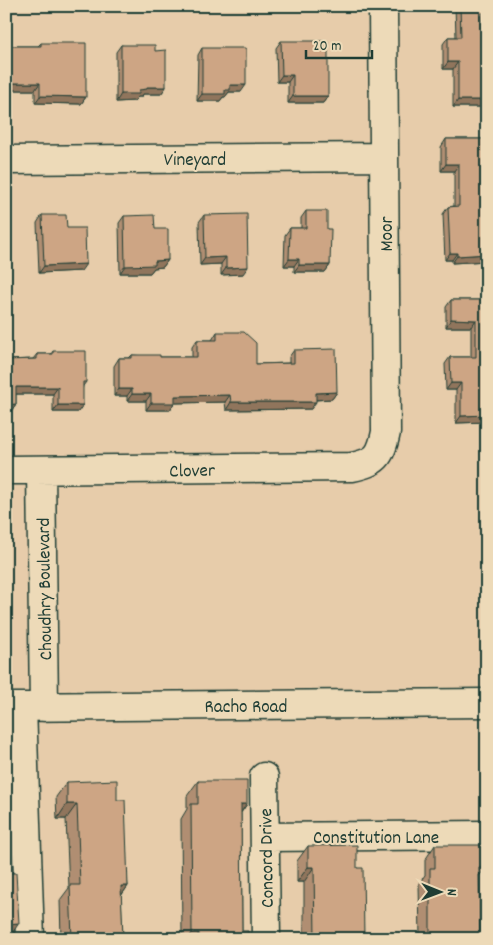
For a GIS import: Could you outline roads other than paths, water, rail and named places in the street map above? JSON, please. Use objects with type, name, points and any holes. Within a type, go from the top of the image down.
[{"type":"street","name":"Moor","points":[[375,459],[382,449],[386,432],[383,6]]},
{"type":"street","name":"Vineyard","points":[[6,160],[384,157]]},
{"type":"street","name":"Clover","points":[[6,470],[352,467],[367,464],[375,459]]},
{"type":"street","name":"Choudhry Boulevard","points":[[30,939],[24,707],[41,470]]},
{"type":"street","name":"Racho Road","points":[[24,707],[487,703]]},
{"type":"street","name":"Concord Drive","points":[[264,777],[266,939]]},
{"type":"street","name":"Constitution Lane","points":[[265,837],[487,835]]}]
